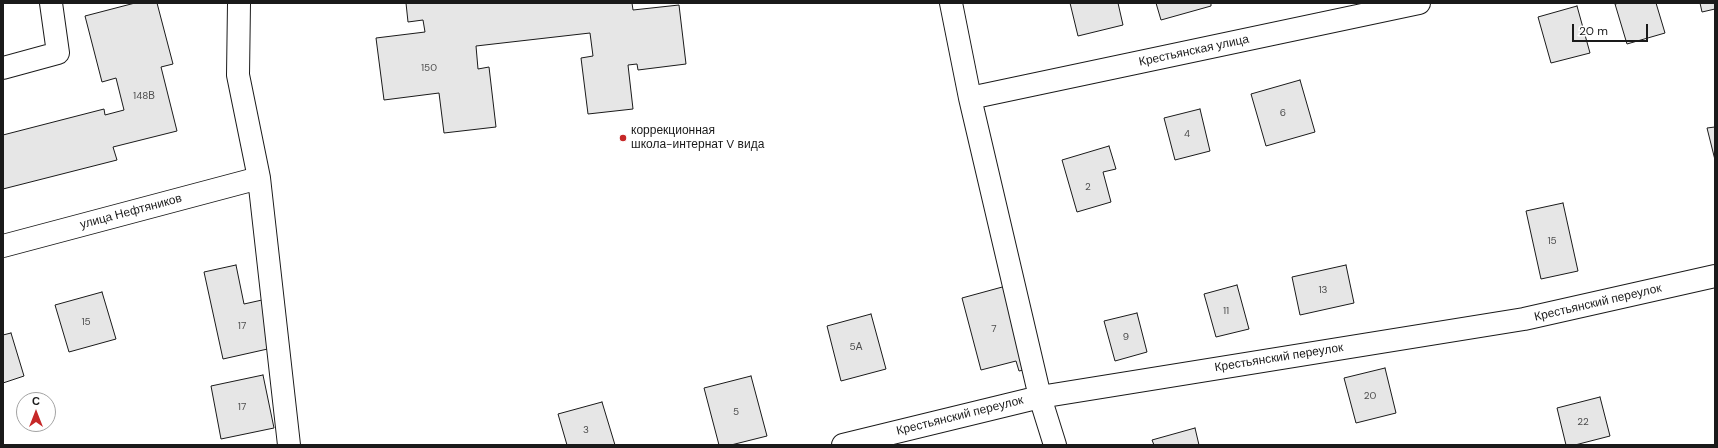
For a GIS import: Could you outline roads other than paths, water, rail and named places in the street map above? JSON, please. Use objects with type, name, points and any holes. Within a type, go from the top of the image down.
[{"type":"street","points":[[3,68],[58,53],[51,3]]},
{"type":"street","points":[[240,3],[238,75],[259,178],[289,445]]},
{"type":"street","points":[[951,3],[970,98],[1040,397],[1055,445]]},
{"type":"street","name":"Крестьянская улица","points":[[970,98],[1419,3]]},
{"type":"street","name":"улица Нефтяников","points":[[3,246],[259,178]]},
{"type":"street","name":"Крестьянский переулок","points":[[843,445],[1040,397],[1524,319],[1715,276]]},
{"type":"place","name":"коррекционная школа-интернат V вида","points":[[623,138]]}]
